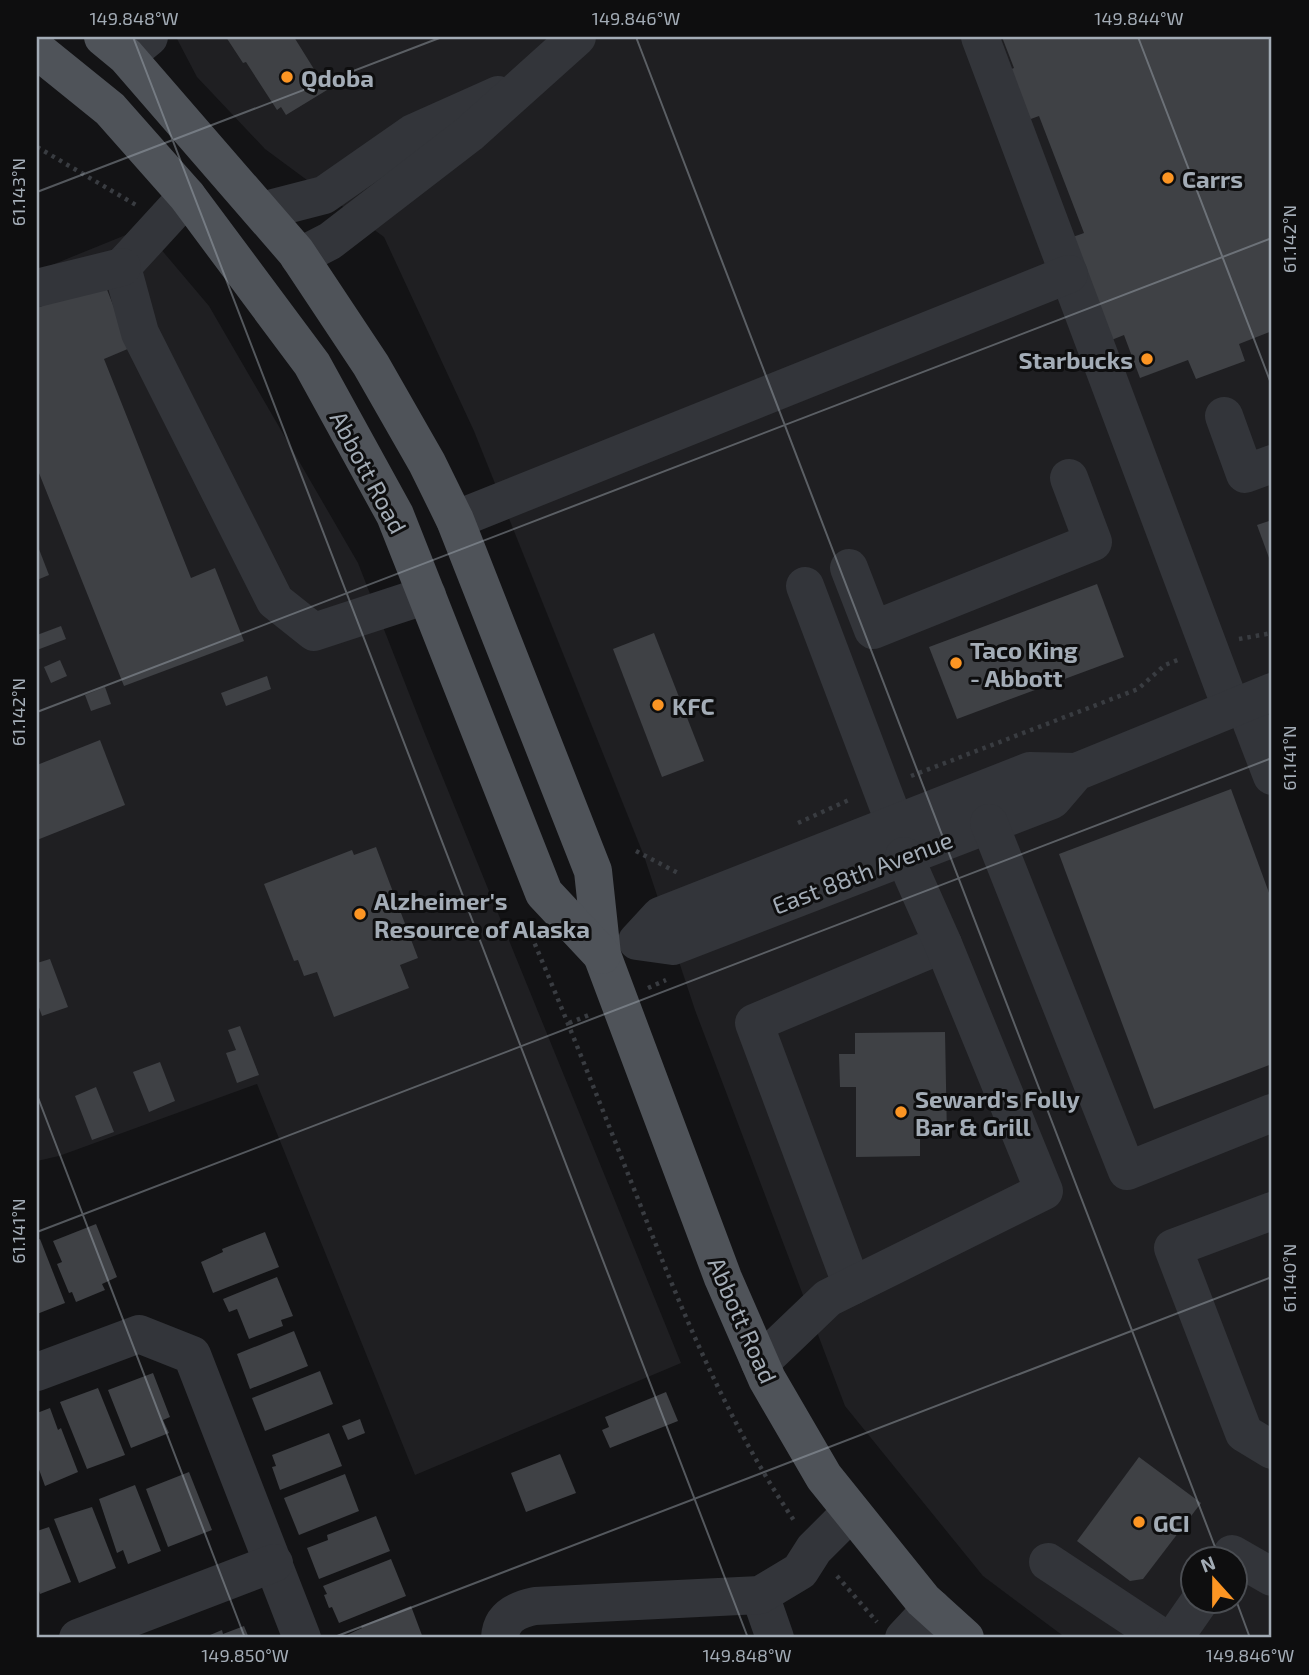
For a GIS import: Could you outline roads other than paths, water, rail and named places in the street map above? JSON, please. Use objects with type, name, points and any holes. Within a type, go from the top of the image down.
[{"type":"main road","name":"Abbott Road","points":[[126,43],[297,254],[371,365],[427,463],[454,520],[593,871],[723,1278],[767,1379],[824,1477],[932,1608],[965,1638]]},
{"type":"main road","name":"Abbott Road","points":[[37,50],[110,109],[187,196],[312,365],[395,515],[544,893],[619,948]]},
{"type":"main road","points":[[110,109],[150,127],[182,157],[239,225],[262,242],[297,254]]},
{"type":"street","points":[[297,254],[330,241],[469,134],[577,37]]},
{"type":"street","points":[[980,37],[1069,274],[1249,701],[1272,776]]},
{"type":"street","points":[[262,211],[324,195],[413,133],[526,83]]},
{"type":"street","points":[[37,288],[122,267],[187,196]]},
{"type":"street","points":[[122,267],[140,333],[275,601],[314,632],[427,595]]},
{"type":"street","points":[[454,520],[1069,274]]},
{"type":"street","points":[[1224,416],[1245,474],[1272,464]]},
{"type":"street","points":[[849,568],[873,630],[1093,542],[1069,478]]},
{"type":"street","points":[[760,1363],[828,1298],[1044,1191],[900,840],[805,586]]},
{"type":"street","name":"East 88th Avenue","points":[[900,840],[1030,771],[1076,772],[1249,701]]},
{"type":"street","name":"East 88th Avenue","points":[[619,948],[660,916],[900,840],[989,823],[1052,800],[1076,772]]},
{"type":"street","points":[[989,823],[1127,1171],[1272,1113]]},
{"type":"street","points":[[852,1286],[754,1023],[943,944]]},
{"type":"street","points":[[1272,1211],[1173,1248],[1244,1433],[1272,1450]]},
{"type":"street","points":[[37,1372],[139,1334],[192,1355],[302,1638]]},
{"type":"street","points":[[500,1638],[500,1630],[507,1617],[521,1609],[535,1606],[760,1595],[800,1571],[814,1549],[851,1512]]},
{"type":"street","points":[[1048,1562],[1163,1638]]},
{"type":"street","points":[[78,1638],[274,1563]]},
{"type":"street","points":[[1250,1564],[1272,1577]]},
{"type":"street","points":[[760,1595],[775,1638]]},
{"type":"street","points":[[891,1631],[932,1608]]},
{"type":"street","points":[[1174,1638],[1189,1616]]},
{"type":"place","name":"Qdoba","points":[[287,77]]},
{"type":"place","name":"Carrs","points":[[1168,178]]},
{"type":"place","name":"Starbucks","points":[[1147,359]]},
{"type":"place","name":"Taco King - Abbott","points":[[956,663]]},
{"type":"place","name":"KFC","points":[[658,705]]},
{"type":"place","name":"Alzheimer's Resource of Alaska","points":[[360,914]]},
{"type":"place","name":"Seward's Folly Bar & Grill","points":[[901,1112]]},
{"type":"place","name":"GCI","points":[[1139,1522]]}]
